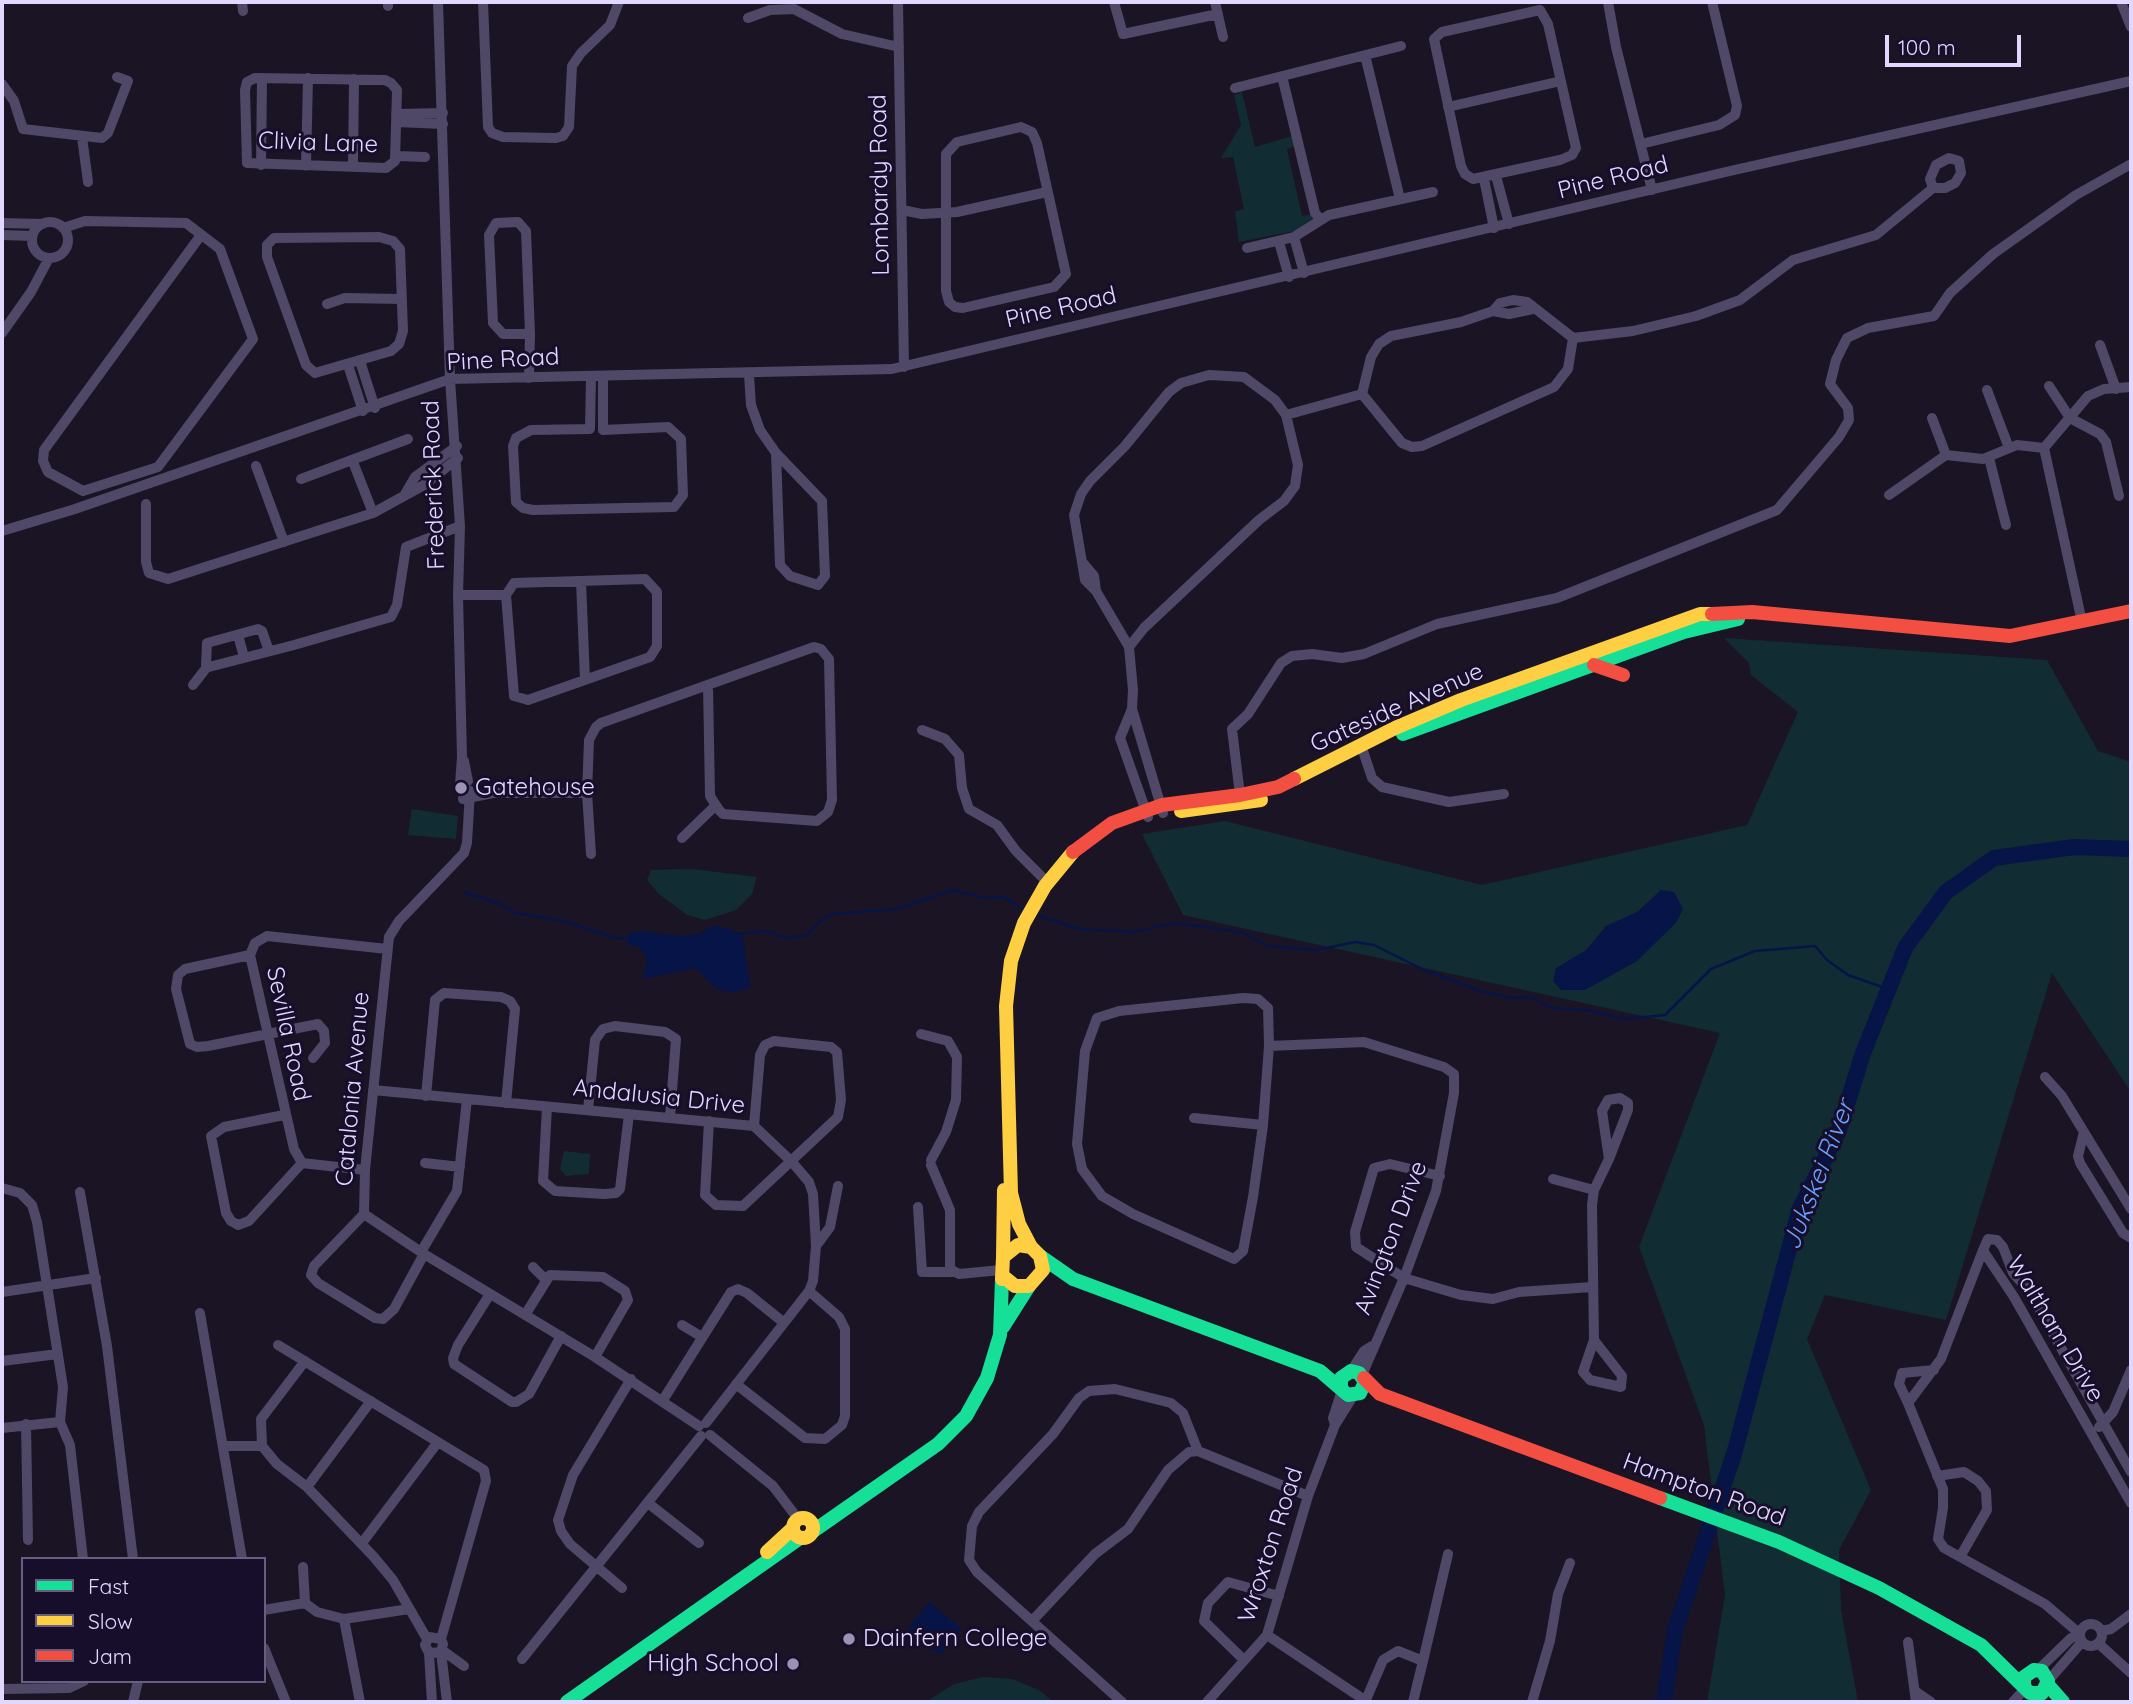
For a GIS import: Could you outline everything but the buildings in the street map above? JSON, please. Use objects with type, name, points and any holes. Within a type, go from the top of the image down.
[{"type":"street","name":"Frederick Road","points":[[438,2],[450,379],[458,458],[462,757],[469,811]]},
{"type":"street","points":[[484,2],[488,127],[492,133],[503,137],[556,138],[569,127],[572,66],[581,53],[610,25],[619,2]]},
{"type":"street","name":"Lombardy Road","points":[[898,2],[906,210],[904,367]]},
{"type":"street","points":[[1114,2],[1123,34],[1218,14]]},
{"type":"street","points":[[1215,2],[1223,37]]},
{"type":"street","points":[[1608,2],[1652,190]]},
{"type":"street","points":[[1641,144],[1719,125],[1735,115],[1737,106],[1712,2]]},
{"type":"street","points":[[2121,2],[2131,27]]},
{"type":"street","points":[[748,18],[770,10],[794,9],[842,34],[899,47]]},
{"type":"street","points":[[1540,10],[1546,19],[1577,144],[1574,152],[1560,160],[1473,180],[1463,170],[1448,107],[1434,51],[1436,36],[1442,32],[1540,10]]},
{"type":"street","points":[[1235,88],[1401,46]]},
{"type":"street","points":[[1365,55],[1399,199]]},
{"type":"street","points":[[1282,76],[1315,213],[1321,219]]},
{"type":"street","points":[[2,84],[14,101],[23,129],[102,138],[108,133],[128,81],[117,77]]},
{"type":"street","name":"Clivia Lane","points":[[262,78],[308,78],[385,79],[391,83],[397,90],[397,156],[392,165],[386,168],[261,165],[245,160],[247,82],[262,78]]},
{"type":"street","points":[[261,165],[262,78]]},
{"type":"street","points":[[306,166],[308,78]]},
{"type":"street","points":[[353,167],[355,79]]},
{"type":"street","points":[[1448,107],[1561,81]]},
{"type":"street","name":"Pine Road","points":[[2,531],[374,408],[450,379],[874,372],[904,367],[1652,190],[2131,81]]},
{"type":"street","name":"Clivia Lane","points":[[396,118],[443,118]]},
{"type":"street","points":[[1014,128],[1026,128],[1034,135],[1048,192],[1067,268],[1064,279],[1054,287],[963,308],[955,307],[949,302],[946,291],[944,213],[945,161],[948,149],[957,142],[1014,128]]},
{"type":"street","points":[[82,137],[88,182]]},
{"type":"street","points":[[397,156],[425,156]]},
{"type":"street","points":[[1240,795],[1231,729],[1248,714],[1270,675],[1281,663],[1292,656],[1312,654],[1342,658],[1356,656],[1437,624],[1557,598],[1777,510],[1839,437],[1849,420],[1849,408],[1830,384],[1836,360],[1847,338],[1868,328],[1934,316],[1950,292],[1993,254],[2076,195],[2131,164]]},
{"type":"street","points":[[1496,176],[1509,225]]},
{"type":"street","points":[[1484,179],[1494,228]]},
{"type":"street","points":[[1362,394],[1371,357],[1385,339],[1493,311],[1500,303],[1520,299],[1573,338],[1656,326],[1729,306],[1751,293],[1793,260],[1876,235],[1933,188]]},
{"type":"street","points":[[906,210],[944,213],[1048,192]]},
{"type":"street","points":[[1247,248],[1279,243],[1294,237],[1321,219],[1433,192]]},
{"type":"street","points":[[63,228],[85,221],[186,223],[220,250],[253,339],[158,467],[87,491],[79,491],[47,472],[43,461],[44,450],[201,235]]},
{"type":"street","points":[[529,378],[530,334],[525,227],[518,222],[496,223],[489,235],[493,323],[503,334],[530,334]]},
{"type":"street","points":[[2,223],[54,223],[63,228],[67,239],[64,250],[48,258],[31,292],[2,332]]},
{"type":"street","points":[[2,235],[32,236],[43,224]]},
{"type":"street","points":[[32,236],[34,248],[48,258]]},
{"type":"street","points":[[379,237],[393,241],[400,249],[403,331],[399,344],[391,351],[360,361],[321,374],[306,365],[267,257],[269,241],[274,238],[379,237]]},
{"type":"street","points":[[1294,237],[1304,273]]},
{"type":"street","points":[[1279,243],[1289,277]]},
{"type":"street","points":[[327,304],[345,298],[401,299]]},
{"type":"street","points":[[1362,394],[1402,443],[1412,447],[1422,446],[1554,387],[1568,369],[1573,338]]},
{"type":"street","points":[[2100,345],[2116,389]]},
{"type":"street","points":[[360,361],[374,408]]},
{"type":"street","points":[[348,365],[363,411]]},
{"type":"street","points":[[749,374],[754,417],[776,453],[822,501],[825,576],[818,585],[790,576],[780,565],[776,453]]},
{"type":"street","points":[[1129,647],[1144,628],[1290,495],[1299,474],[1286,415],[1275,400],[1242,377],[1209,375],[1181,383],[1161,400],[1135,436],[1081,494],[1074,515],[1084,580],[1096,590],[1129,647],[1132,709],[1120,738],[1146,813]]},
{"type":"street","points":[[590,377],[590,429]]},
{"type":"street","points":[[603,377],[603,430]]},
{"type":"street","points":[[2049,386],[2070,418],[2093,429],[2105,442],[2119,496]]},
{"type":"street","points":[[2044,448],[2095,391],[2131,387]]},
{"type":"street","points":[[1987,390],[2008,448]]},
{"type":"street","points":[[1286,415],[1362,394]]},
{"type":"street","points":[[1931,418],[1946,455]]},
{"type":"street","points":[[668,427],[677,433],[681,439],[683,495],[678,504],[533,510],[519,505],[514,468],[516,438],[531,430],[590,429],[668,427]]},
{"type":"street","points":[[301,479],[353,462],[408,439]]},
{"type":"street","points":[[1889,495],[1946,455],[1989,458],[2022,444],[2044,448]]},
{"type":"street","points":[[404,497],[415,477],[457,446]]},
{"type":"street","points":[[2044,448],[2081,622]]},
{"type":"street","points":[[146,503],[146,562],[149,573],[168,579],[373,513],[424,485],[458,458]]},
{"type":"street","points":[[1989,458],[2006,525]]},
{"type":"street","points":[[353,462],[373,513]]},
{"type":"street","points":[[256,466],[284,542]]},
{"type":"street","points":[[193,685],[207,667],[391,617],[397,605],[406,547],[460,526]]},
{"type":"street","points":[[645,579],[657,592],[657,646],[646,660],[528,700],[514,696],[506,595],[510,587],[519,582],[645,579]]},
{"type":"street","points":[[581,581],[585,680]]},
{"type":"street","points":[[458,595],[506,595]]},
{"type":"street","name":"Gateside Avenue","points":[[1000,1335],[1008,1115],[1007,983],[1030,909],[1059,869],[1105,835],[1146,813],[1278,786],[1461,701],[1682,619],[1710,613],[1752,612],[1995,636],[2026,634],[2131,611]]},
{"type":"street","name":"Gateside Avenue","points":[[1163,809],[1217,808],[1264,799],[1362,747],[1697,628],[1767,615]]},
{"type":"street","points":[[207,667],[207,643],[260,629],[269,651]]},
{"type":"street","points":[[238,635],[244,657]]},
{"type":"street","points":[[591,854],[587,793],[589,735],[596,727],[708,685],[814,647],[821,649],[829,659],[832,800],[828,812],[817,821],[723,814],[715,806],[710,796],[708,685]]},
{"type":"street","points":[[1594,666],[1623,675]]},
{"type":"street","points":[[1132,709],[1163,809]]},
{"type":"street","points":[[922,730],[945,739],[960,755],[962,788],[969,809],[997,825],[1016,851],[1048,883]]},
{"type":"street","points":[[1362,747],[1372,778],[1382,787],[1449,802],[1504,794]]},
{"type":"street","points":[[1131,771],[1149,764]]},
{"type":"street","points":[[464,786],[587,793]]},
{"type":"street","points":[[682,838],[715,806]]},
{"type":"street","name":"Catalonia Avenue","points":[[469,811],[464,853],[391,932],[387,948],[365,1170],[364,1214],[663,1400],[773,1486],[803,1527]]},
{"type":"street","name":"Sevilla Road","points":[[302,1163],[294,1149],[284,1115],[250,955],[254,943],[267,936],[387,948]]},
{"type":"street","points":[[250,955],[185,969],[176,978],[188,1040],[193,1046],[208,1046],[266,1032],[320,1025],[325,1043],[313,1058]]},
{"type":"street","points":[[426,1096],[435,1000],[444,993],[501,997],[510,1001],[515,1009],[506,1103]]},
{"type":"street","points":[[1258,999],[1265,1003],[1269,1013],[1269,1046],[1263,1125],[1245,1244],[1241,1255],[1234,1259],[1114,1203],[1096,1191],[1080,1161],[1077,1144],[1080,1084],[1093,1024],[1102,1015],[1258,999]]},
{"type":"street","points":[[588,1110],[595,1040],[603,1029],[615,1026],[665,1032],[676,1039],[670,1117]]},
{"type":"street","points":[[921,1034],[948,1041],[957,1057],[956,1100],[946,1132],[931,1163],[950,1210],[949,1266],[953,1272]]},
{"type":"street","points":[[709,1121],[704,1191],[711,1202],[728,1207],[743,1206],[838,1116],[841,1100],[838,1052],[831,1047],[774,1041],[765,1045],[760,1055],[754,1126]]},
{"type":"street","name":"Avington Drive","points":[[1269,1046],[1364,1042],[1452,1071],[1455,1085],[1440,1176],[1404,1278],[1372,1346],[1364,1351],[1352,1383]]},
{"type":"street","points":[[2045,1077],[2058,1090],[2131,1209]]},
{"type":"street","name":"Andalusia Drive","points":[[373,1090],[754,1126],[809,1182],[813,1194],[816,1247],[809,1291]]},
{"type":"street","points":[[1594,1340],[1622,1376],[1621,1387],[1611,1387],[1583,1375],[1585,1361],[1594,1340],[1591,1216],[1594,1191],[1609,1159],[1628,1110],[1628,1103],[1620,1098],[1608,1100],[1602,1111],[1609,1159]]},
{"type":"street","points":[[364,1214],[314,1266],[311,1275],[318,1283],[375,1318],[383,1319],[394,1309],[455,1196],[467,1099]]},
{"type":"street","points":[[547,1107],[542,1181],[555,1191],[604,1194],[616,1193],[620,1189],[629,1114]]},
{"type":"street","points":[[284,1115],[224,1127],[211,1136],[223,1200],[231,1221],[238,1225],[250,1221],[302,1163],[365,1170]]},
{"type":"street","name":"Gateside Avenue","points":[[1008,1115],[1013,1203],[1019,1224],[1036,1251]]},
{"type":"street","points":[[1194,1118],[1263,1125]]},
{"type":"street","points":[[2084,1132],[2078,1156],[2080,1163],[2123,1233],[2131,1238]]},
{"type":"street","points":[[425,1163],[460,1167]]},
{"type":"street","points":[[1440,1176],[1385,1164],[1378,1165],[1369,1175],[1355,1244],[1360,1251],[1404,1278],[1440,1290],[1487,1299],[1519,1292],[1592,1287]]},
{"type":"street","points":[[1553,1179],[1594,1191]]},
{"type":"street","points":[[816,1247],[830,1227],[838,1186]]},
{"type":"street","points":[[2,1188],[20,1193],[32,1205],[63,1387],[60,1422],[71,1445],[83,1557]]},
{"type":"street","points":[[80,1192],[96,1278],[133,1557]]},
{"type":"street","points":[[918,1207],[922,1272],[959,1274],[1003,1268]]},
{"type":"street","name":"Waltham Drive","points":[[1908,1403],[1914,1391],[1941,1359],[1988,1239],[1997,1240],[2003,1247],[2013,1273],[2029,1291],[2131,1472]]},
{"type":"street","points":[[1003,1268],[1012,1248],[1036,1251],[1073,1279],[1352,1383]]},
{"type":"street","name":"Waltham Drive","points":[[1983,1250],[2014,1297],[2131,1502]]},
{"type":"street","points":[[567,1702],[710,1601],[803,1527],[825,1520],[918,1459],[950,1433],[979,1396],[993,1363],[1000,1335],[1043,1270],[1036,1251]]},
{"type":"street","points":[[533,1267],[546,1280]]},
{"type":"street","points":[[1003,1268],[1015,1286],[1073,1279]]},
{"type":"street","points":[[526,1315],[546,1280],[555,1273],[599,1276],[625,1292],[627,1304],[595,1357]]},
{"type":"street","points":[[2,1292],[96,1278]]},
{"type":"street","points":[[663,1400],[726,1298],[735,1289],[747,1293],[783,1322]]},
{"type":"street","points":[[522,1659],[648,1503],[704,1430],[736,1384],[783,1322],[809,1291],[839,1317],[845,1329],[845,1416],[842,1425],[825,1439],[805,1438],[736,1384]]},
{"type":"street","points":[[2014,1297],[2029,1291]]},
{"type":"street","points":[[490,1294],[458,1345],[453,1357],[454,1364],[512,1402],[529,1394],[561,1336]]},
{"type":"street","points":[[200,1313],[242,1557]]},
{"type":"street","points":[[682,1325],[702,1337]]},
{"type":"street","points":[[2037,1337],[2051,1329]]},
{"type":"street","points":[[278,1345],[484,1470],[486,1478],[441,1647],[446,1700],[432,1701],[429,1653],[425,1645],[427,1639],[432,1636],[441,1647],[464,1666]]},
{"type":"street","points":[[2,1361],[58,1354]]},
{"type":"street","points":[[304,1361],[261,1419],[262,1446],[277,1464],[307,1487],[362,1543],[393,1580],[427,1639]]},
{"type":"street","points":[[2058,1374],[2071,1367]]},
{"type":"street","points":[[1934,1370],[1902,1373],[1899,1384],[1944,1498],[1938,1539],[1944,1548],[2014,1585],[2062,1616],[2094,1625],[2101,1631]]},
{"type":"street","points":[[2091,1432],[2104,1424],[2113,1412],[2131,1370]]},
{"type":"street","points":[[622,1588],[564,1538],[558,1524],[573,1475],[631,1379]]},
{"type":"street","name":"Hampton Road","points":[[1352,1383],[1680,1507],[1754,1532],[1879,1588],[1946,1624],[1998,1658],[2042,1676]]},
{"type":"street","name":"Wroxton Road","points":[[1207,1702],[1267,1635],[1308,1496],[1352,1383]]},
{"type":"street","points":[[1122,1702],[970,1563],[970,1535],[979,1512],[1053,1434],[1079,1398],[1089,1391],[1115,1389],[1171,1403],[1183,1413],[1198,1451]]},
{"type":"street","points":[[307,1487],[371,1401]]},
{"type":"street","points":[[2,1428],[60,1422]]},
{"type":"street","points":[[26,1424],[28,1540]]},
{"type":"street","points":[[362,1543],[438,1442]]},
{"type":"street","points":[[224,1446],[262,1446]]},
{"type":"street","points":[[1032,1621],[1095,1554],[1128,1529],[1178,1458],[1198,1451],[1308,1496]]},
{"type":"street","points":[[1937,1476],[1964,1472],[1979,1481],[1986,1491],[1987,1510],[1960,1557]]},
{"type":"street","points":[[648,1503],[699,1543]]},
{"type":"street","points":[[1413,1702],[1448,1554]]},
{"type":"street","points":[[1532,1702],[1550,1641],[1558,1594],[1570,1563]]},
{"type":"street","points":[[303,1567],[305,1602],[312,1610],[344,1619],[409,1609]]},
{"type":"street","points":[[1244,1660],[1204,1622],[1208,1603],[1228,1582],[1279,1596]]},
{"type":"street","points":[[266,1610],[305,1602]]},
{"type":"street","points":[[2101,1631],[2111,1629],[2131,1614]]},
{"type":"street","points":[[2062,1616],[2088,1646],[2098,1643]]},
{"type":"street","points":[[344,1619],[360,1702]]},
{"type":"street","points":[[2028,1689],[2042,1693],[2042,1676],[2069,1640],[2081,1637],[2087,1625]]},
{"type":"street","points":[[2098,1643],[2101,1631]]},
{"type":"street","points":[[1267,1635],[1365,1702],[1387,1656],[1398,1651],[1423,1661]]},
{"type":"street","points":[[1908,1642],[1915,1697],[1931,1702]]},
{"type":"street","points":[[2098,1643],[2131,1673]]},
{"type":"street","points":[[429,1653],[441,1647]]},
{"type":"street","points":[[266,1653],[285,1702]]},
{"type":"street","name":"Hampton Road","points":[[1998,1658],[2028,1689],[2049,1702]]},
{"type":"street","points":[[2028,1689],[2024,1677],[2042,1676]]},
{"type":"street","points":[[2042,1676],[2063,1702]]},
{"type":"street","points":[[2,1689],[34,1685],[69,1688],[80,1683]]},
{"type":"street","points":[[133,1702],[138,1683]]},
{"type":"street","points":[[2013,1702],[2028,1689]]},
{"type":"green space","points":[[1242,92],[1255,147],[1292,136],[1295,146],[1287,149],[1302,216],[1312,214],[1313,219],[1295,231],[1239,242],[1235,211],[1244,209],[1233,157],[1221,158],[1241,125],[1234,95]]},
{"type":"green space","points":[[1724,638],[2047,660],[2098,751],[2131,762],[2131,1092],[2052,973],[1946,1320],[1825,1295],[1807,1339],[1871,1490],[1839,1550],[1841,1610],[1858,1702],[1707,1702],[1725,1595],[1704,1425],[1639,1247],[1720,1033],[1183,915],[1142,834],[1225,821],[1482,885],[1747,825],[1798,712],[1751,675],[1749,663]]},
{"type":"green space","points":[[412,809],[458,816],[456,839],[408,835]]},
{"type":"green space","points":[[692,869],[757,877],[752,894],[736,910],[705,920],[687,915],[659,894],[647,880],[651,870]]},
{"type":"green space","points":[[564,1151],[590,1154],[589,1174],[566,1176],[560,1169]]},
{"type":"green space","points":[[983,1677],[1012,1679],[1039,1690],[1054,1702],[926,1702],[954,1684]]},
{"type":"shaded area","points":[[1661,890],[1674,892],[1683,909],[1676,923],[1637,961],[1585,990],[1561,990],[1553,981],[1556,968],[1586,950],[1606,926],[1637,912]]},
{"type":"shaded area","points":[[715,925],[743,937],[750,987],[732,993],[715,988],[696,968],[642,979],[647,961],[640,947],[628,945],[628,934],[640,931],[681,936],[698,934]]},
{"type":"shaded area","points":[[929,1602],[962,1629],[940,1655],[908,1628]]},
{"type":"waterway","name":"Jukskei River","points":[[1664,1702],[1675,1630],[1734,1454],[1800,1208],[1838,1133],[1863,1053],[1905,948],[1946,892],[1994,858],[2074,847],[2131,849]]},
{"type":"waterway","points":[[737,934],[766,931],[786,938],[807,935],[821,920],[833,914],[897,909],[952,890],[985,898],[1004,897],[1024,910]]},
{"type":"waterway","points":[[464,892],[498,903],[516,913],[564,921],[616,938],[631,939]]},
{"type":"waterway","points":[[1034,914],[1079,929],[1135,932],[1173,923],[1243,933],[1269,946],[1317,950],[1355,942],[1374,945],[1424,970],[1481,991],[1512,998],[1531,997],[1553,1008],[1586,1010],[1625,1019],[1665,1015],[1711,969],[1755,951],[1815,946],[1827,960],[1848,975],[1888,989]]},
{"type":"traffic: fast","points":[[1403,734],[1684,632],[1738,619]]},
{"type":"traffic: fast","points":[[1040,1256],[1073,1279],[1320,1371],[1348,1395],[1360,1393],[1365,1382],[1359,1373],[1351,1371],[1341,1378],[1341,1386]]},
{"type":"traffic: fast","points":[[812,1532],[938,1444],[966,1416],[987,1378],[1000,1335],[1002,1279]]},
{"type":"traffic: fast","points":[[1003,1327],[1029,1286]]},
{"type":"traffic: fast","points":[[1660,1498],[1779,1542],[1879,1588],[1981,1645],[2030,1693],[2042,1693],[2048,1681],[2042,1671],[2034,1670],[2024,1677],[2024,1685]]},
{"type":"traffic: fast","points":[[567,1702],[800,1538]]},
{"type":"traffic: fast","points":[[2048,1685],[2063,1702]]},
{"type":"traffic: slow","points":[[1294,779],[1395,728],[1461,700],[1700,614],[1712,614]]},
{"type":"traffic: slow","points":[[1181,811],[1261,800]]},
{"type":"traffic: slow","points":[[1031,1247],[1019,1224],[1011,1193],[1006,1006],[1011,961],[1024,923],[1045,886],[1073,852]]},
{"type":"traffic: slow","points":[[1003,1257],[1004,1190]]},
{"type":"traffic: slow","points":[[1002,1279],[1003,1257],[1018,1245],[1031,1247],[1040,1256],[1043,1270],[1029,1286],[1015,1286],[1004,1277]]},
{"type":"traffic: slow","points":[[803,1518],[810,1521],[813,1528],[810,1535],[803,1538],[796,1535],[793,1528],[796,1521],[803,1518]]},
{"type":"traffic: slow","points":[[767,1552],[793,1528]]},
{"type":"traffic: jam","points":[[1712,614],[1752,612],[2010,636],[2131,611]]},
{"type":"traffic: jam","points":[[1594,665],[1623,675]]},
{"type":"traffic: jam","points":[[1073,852],[1112,823],[1162,805],[1240,795],[1278,787],[1294,779]]},
{"type":"traffic: jam","points":[[1364,1378],[1380,1394],[1660,1498]]},
{"type":"place","name":"Gatehouse","points":[[461,788]]},
{"type":"place","name":"Dainfern College","points":[[849,1639]]},
{"type":"place","name":"High School","points":[[793,1664]]}]
